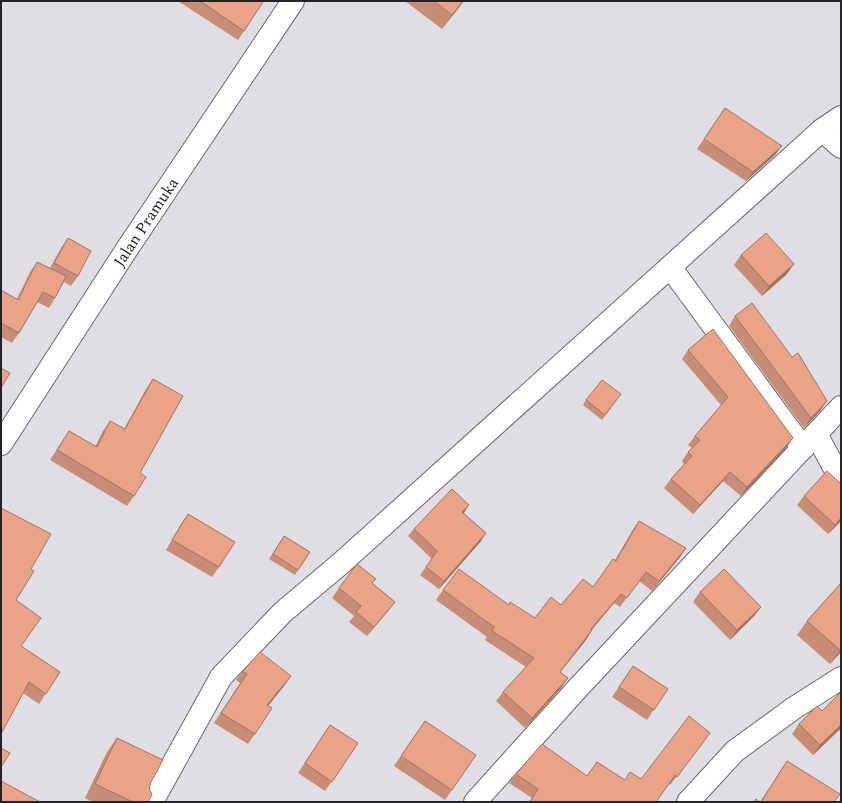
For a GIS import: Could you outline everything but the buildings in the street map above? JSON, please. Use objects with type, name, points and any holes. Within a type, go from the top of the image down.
[{"type":"street","name":"Jalan Pramuka","points":[[1,444],[127,249],[294,1]]},
{"type":"street","points":[[152,802],[221,677],[283,612],[339,565],[822,130],[841,117]]},
{"type":"street","points":[[822,130],[841,146]]},
{"type":"street","points":[[670,267],[841,480]]},
{"type":"street","points":[[475,802],[576,690],[841,407]]},
{"type":"street","points":[[688,802],[735,751],[794,708],[841,678]]}]
